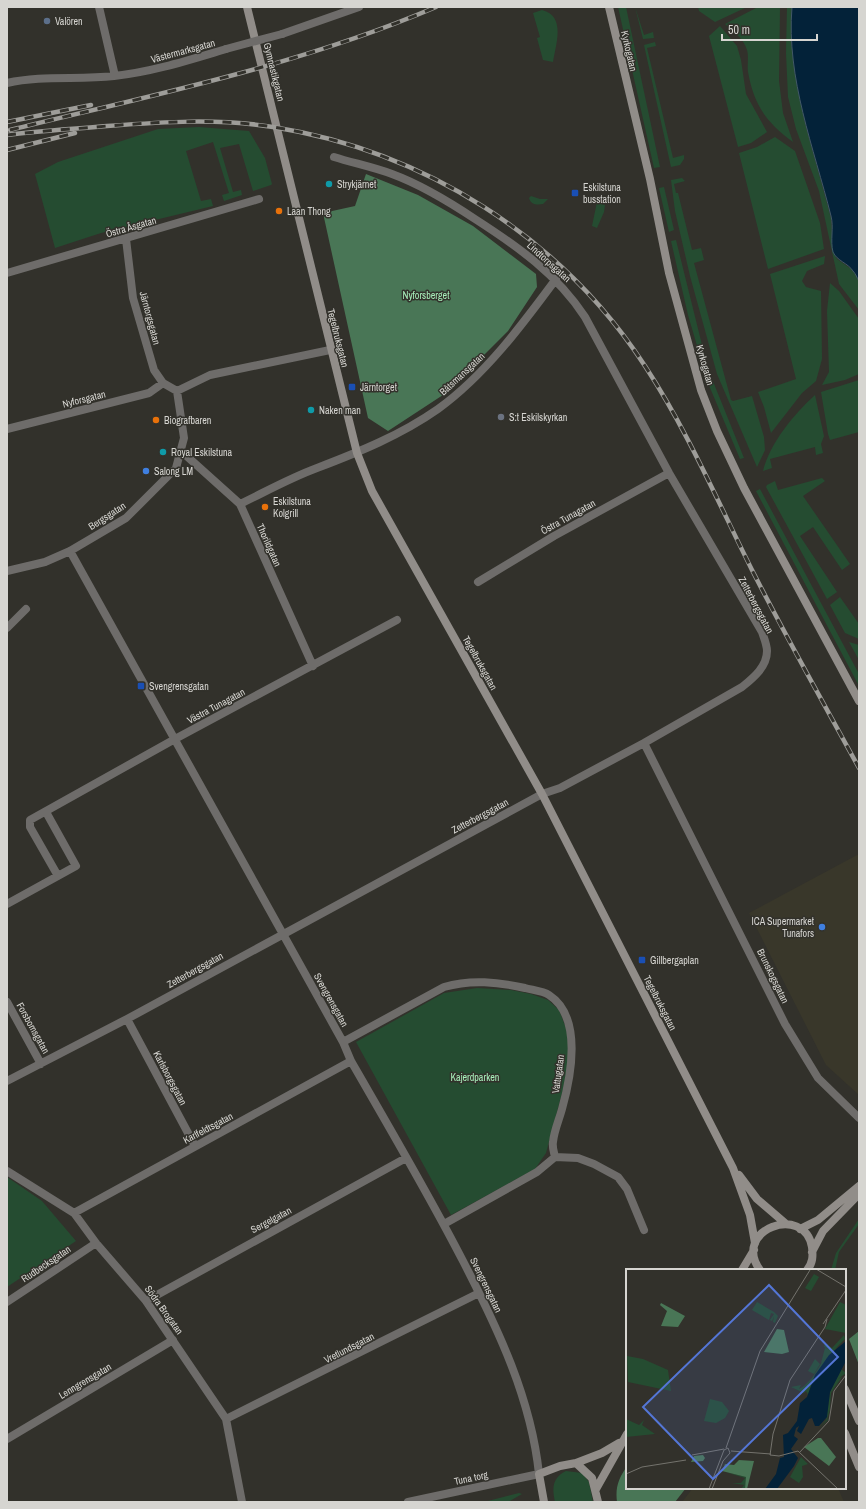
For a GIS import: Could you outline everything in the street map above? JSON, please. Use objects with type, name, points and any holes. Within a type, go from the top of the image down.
[{"type":"street","points":[[99,7],[115,76]]},
{"type":"street","name":"Gymnastikgatan","points":[[247,7],[281,142]]},
{"type":"street","name":"Västermarksgatan","points":[[7,83],[22,80],[115,76],[174,65],[282,34],[359,7]]},
{"type":"street","name":"Kyrkogatan","points":[[609,7],[650,178],[669,274],[701,390],[717,431],[744,488],[859,701]]},
{"type":"street","name":"Tegelbruksgatan","points":[[281,142],[330,350],[357,454],[372,491],[542,794],[733,1168],[750,1215],[754,1259],[759,1269]]},
{"type":"street","name":"Lindtorpsgatan","points":[[334,157],[391,173],[423,187],[511,242],[556,279],[572,297],[585,317],[669,473]]},
{"type":"street","name":"Östra Åsgatan","points":[[7,272],[126,239],[259,198]]},
{"type":"street","name":"Järntorgsgatan","points":[[126,239],[133,298],[154,370],[163,383],[177,391]]},
{"type":"street","name":"Båtsmansgatan","points":[[357,454],[405,429],[439,408],[490,361],[514,335],[556,279]]},
{"type":"street","points":[[177,391],[210,375],[330,350]]},
{"type":"street","name":"Nyforsgatan","points":[[7,429],[149,393],[163,383]]},
{"type":"street","name":"Bergsgatan","points":[[7,571],[45,562],[70,551],[126,518],[176,468],[184,438],[177,391]]},
{"type":"street","name":"Thorildgatan","points":[[181,451],[240,504],[313,666]]},
{"type":"street","points":[[240,504],[315,469],[357,454]]},
{"type":"street","name":"Östra Tunagatan","points":[[478,582],[554,536],[669,473]]},
{"type":"street","name":"Zetterbergsgatan","points":[[7,1081],[127,1019],[282,933],[542,794],[560,788],[644,743],[742,687],[755,676],[763,664],[767,651],[762,632],[669,473]]},
{"type":"street","name":"Svengrensgatan","points":[[70,551],[343,1042],[351,1061],[444,1224],[510,1359],[528,1412],[539,1474]]},
{"type":"street","points":[[7,628],[26,609]]},
{"type":"street","name":"Västra Tunagatan","points":[[58,876],[30,827],[30,820],[175,739],[397,620]]},
{"type":"street","name":"Brunskogsgatan","points":[[644,743],[734,919],[785,1024],[818,1078],[859,1118]]},
{"type":"street","points":[[7,904],[76,866],[46,812]]},
{"type":"street","name":"Vattugatan","points":[[343,1042],[432,993],[458,983],[472,982],[509,985],[548,994],[558,1003],[566,1016],[572,1042],[570,1070],[553,1142],[555,1157]]},
{"type":"street","name":"Forsbomsgatan","points":[[7,1002],[41,1064]]},
{"type":"street","name":"Karlsborgsgatan","points":[[127,1019],[195,1146]]},
{"type":"street","name":"Karlfeldtsgatan","points":[[74,1213],[351,1061]]},
{"type":"street","points":[[444,1224],[537,1172],[555,1157],[578,1158],[594,1164],[618,1177],[627,1189],[644,1230]]},
{"type":"street","name":"Sergelgatan","points":[[146,1301],[406,1158]]},
{"type":"street","name":"Tegelbruksgatan","points":[[733,1168],[757,1199],[785,1224]]},
{"type":"street","name":"Södra Brogatan","points":[[7,1171],[74,1213],[96,1243],[146,1301],[226,1419],[242,1502]]},
{"type":"street","points":[[800,1229],[818,1220],[859,1186]]},
{"type":"street","points":[[809,1269],[812,1252],[823,1231],[859,1194]]},
{"type":"street","points":[[742,1269],[758,1236],[766,1229],[785,1224],[792,1225],[800,1229],[809,1239],[812,1252]]},
{"type":"street","name":"Rudbecksgatan","points":[[7,1302],[96,1243]]},
{"type":"street","name":"Vretlundsgatan","points":[[226,1419],[479,1293]]},
{"type":"street","name":"Lenngrensgatan","points":[[7,1439],[173,1340]]},
{"type":"street","points":[[846,1391],[859,1421]]},
{"type":"street","points":[[596,1489],[626,1435]]},
{"type":"street","points":[[846,1435],[859,1467]]},
{"type":"street","points":[[544,1502],[539,1474],[560,1466],[576,1463],[602,1453],[622,1441]]},
{"type":"street","points":[[576,1463],[592,1478],[596,1489],[598,1502]]},
{"type":"street","name":"Tuna torg","points":[[408,1502],[539,1474]]},
{"type":"shaded area","points":[[859,854],[859,1095],[826,1065],[749,913]]},
{"type":"shaded area","points":[[692,1489],[838,1489],[844,1502],[682,1502]]},
{"type":"green space","points":[[618,7],[626,7],[660,167],[654,168]]},
{"type":"green space","points":[[635,7],[644,35],[653,32],[654,38],[643,39]]},
{"type":"green space","points":[[698,7],[747,7],[715,22],[699,11]]},
{"type":"green space","points":[[758,7],[780,7],[779,81],[783,113],[793,142],[768,120],[763,112],[751,84],[748,72],[748,53],[746,46],[725,24]]},
{"type":"green space","points":[[787,7],[792,7],[791,42],[797,78],[805,123],[831,218],[833,252],[837,259],[854,271],[859,281],[859,310],[839,284],[819,191],[796,129],[788,97],[786,53]]},
{"type":"green space","points":[[542,10],[549,13],[557,24],[558,31],[553,62],[543,60],[537,38],[540,37],[533,13]]},
{"type":"green space","points":[[720,26],[737,46],[741,60],[746,94],[767,132],[751,143],[738,147],[709,36]]},
{"type":"green space","points":[[655,42],[656,46],[647,48],[673,158],[684,155],[684,159],[680,165],[671,167],[644,45]]},
{"type":"green space","points":[[199,127],[249,131],[265,158],[272,184],[253,191],[239,144],[220,148],[233,192],[241,190],[242,195],[224,201],[222,195],[229,193],[213,142],[186,151],[201,201],[211,199],[213,206],[101,233],[55,248],[35,174],[58,162],[158,129]]},
{"type":"green space","points":[[775,137],[795,151],[820,223],[824,249],[768,269],[739,153],[757,147]]},
{"type":"green space","name":"Nyforsberget","points":[[366,174],[418,195],[473,226],[536,274],[537,287],[508,331],[446,393],[388,431],[368,418],[323,213],[355,206]]},
{"type":"green space","points":[[682,178],[685,181],[674,184],[676,193],[678,193],[692,250],[701,248],[704,260],[694,263],[731,400],[733,401],[752,396],[764,437],[765,450],[757,467],[717,374],[690,276],[675,211],[671,180]]},
{"type":"green space","points":[[664,187],[674,230],[669,232],[659,188]]},
{"type":"green space","points":[[531,196],[540,199],[548,199],[543,204],[536,204],[530,200],[529,198]]},
{"type":"green space","points":[[597,202],[605,205],[604,212],[597,228],[592,226]]},
{"type":"green space","points":[[676,240],[708,369],[744,458],[740,459],[708,383],[688,315],[671,241]]},
{"type":"green space","points":[[825,256],[824,264],[807,271],[802,281],[806,287],[821,291],[822,359],[816,381],[802,393],[771,433],[758,392],[796,379],[770,274]]},
{"type":"green space","points":[[830,283],[839,291],[859,319],[859,374],[845,380],[822,385],[829,372],[827,311]]},
{"type":"green space","points":[[859,380],[859,432],[830,440],[821,392]]},
{"type":"green space","points":[[815,395],[824,436],[821,444],[823,453],[816,455],[815,447],[770,459],[772,468],[763,471],[766,460],[777,440],[791,420]]},
{"type":"green space","points":[[822,478],[825,481],[803,496],[850,564],[842,570],[813,527],[800,536],[837,592],[827,599],[766,487],[775,481],[778,490]]},
{"type":"green space","points":[[760,489],[859,674],[859,686],[756,491]]},
{"type":"green space","points":[[840,597],[859,624],[859,639],[845,633],[830,605]]},
{"type":"green space","points":[[849,642],[859,645],[859,660]]},
{"type":"green space","name":"Kajerdparken","points":[[477,988],[511,990],[531,994],[548,1000],[559,1010],[569,1036],[569,1067],[546,1153],[535,1169],[451,1215],[356,1042],[444,993]]},
{"type":"green space","points":[[7,1177],[42,1201],[76,1241],[7,1287]]},
{"type":"green space","points":[[859,1219],[859,1224],[839,1252],[835,1269],[831,1269],[836,1253]]},
{"type":"green space","points":[[859,1331],[859,1365],[849,1339]]},
{"type":"green space","points":[[626,1468],[626,1489],[685,1489],[675,1502],[617,1502],[618,1483]]},
{"type":"green space","points":[[566,1471],[582,1473],[589,1482],[593,1502],[555,1502],[553,1492],[554,1484],[558,1477]]},
{"type":"green space","points":[[519,1493],[522,1494],[508,1502],[484,1502]]},
{"type":"water","points":[[792,7],[859,7],[859,281],[851,268],[837,258],[833,252],[831,216],[797,86],[791,34]]},
{"type":"railway","points":[[10,130],[172,91],[279,62],[385,28],[436,7]]},
{"type":"railway","points":[[7,122],[91,105]]},
{"type":"railway","points":[[7,135],[169,122],[232,122],[273,127],[329,139],[383,156],[435,179],[484,207],[530,240],[573,278],[611,320],[645,366],[660,390],[675,415],[791,645],[859,768]]},
{"type":"railway","points":[[7,150],[75,133]]},
{"type":"place","name":"Valören","points":[[47,21]]},
{"type":"place","name":"Strykjärnet","points":[[329,184]]},
{"type":"place","name":"Eskilstuna busstation","points":[[575,193]]},
{"type":"place","name":"Laan Thong","points":[[279,211]]},
{"type":"place","name":"Järntorget","points":[[352,387]]},
{"type":"place","name":"Naken man","points":[[311,410]]},
{"type":"place","name":"S:t Eskilskyrkan","points":[[501,417]]},
{"type":"place","name":"Biografbaren","points":[[156,420]]},
{"type":"place","name":"Royal Eskilstuna","points":[[163,452]]},
{"type":"place","name":"Salong LM","points":[[146,471]]},
{"type":"place","name":"Eskilstuna Kolgrill","points":[[265,507]]},
{"type":"place","name":"Svengrensgatan","points":[[141,686]]},
{"type":"place","name":"ICA Supermarket Tunafors","points":[[822,927]]},
{"type":"place","name":"Gillbergaplan","points":[[642,960]]}]
